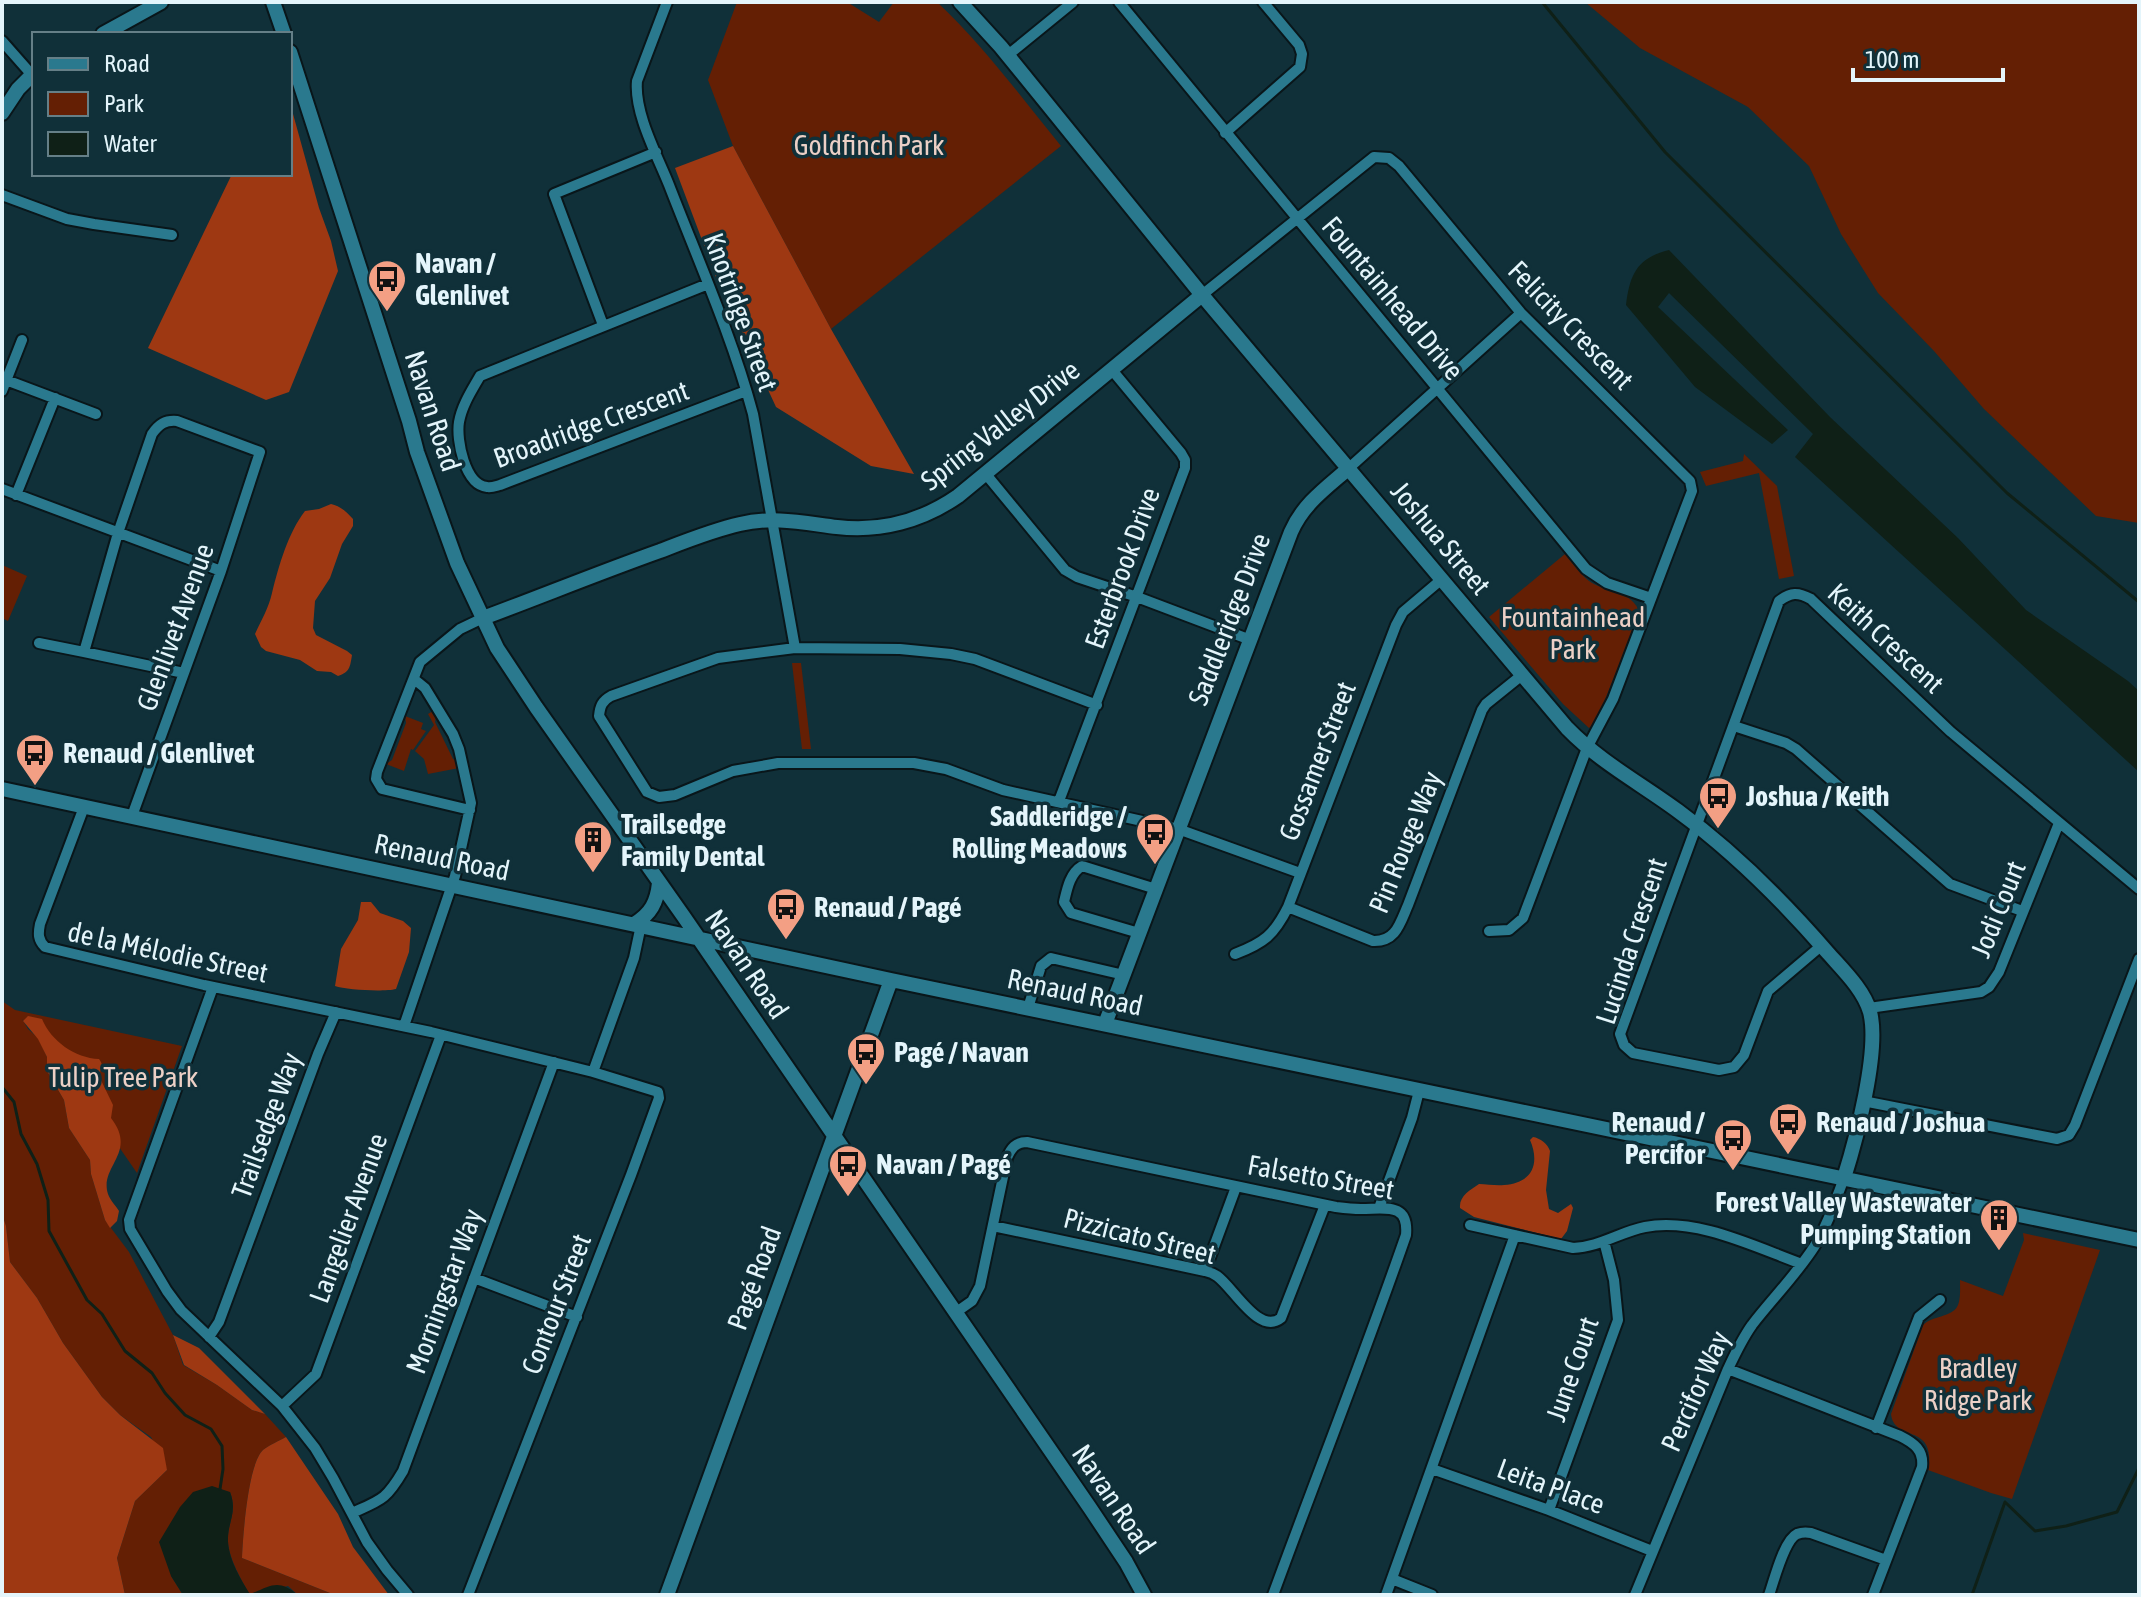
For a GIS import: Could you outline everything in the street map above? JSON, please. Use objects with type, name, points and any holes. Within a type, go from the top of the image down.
[{"type":"street","points":[[107,32],[161,2]]},
{"type":"street","points":[[273,2],[283,32]]},
{"type":"street","name":"Knotridge Street","points":[[667,2],[637,81],[636,92],[746,391],[795,648]]},
{"type":"street","name":"Joshua Street","points":[[960,2],[1008,55],[1202,295],[1559,719],[1587,748],[1614,769],[1697,825],[1787,905],[1856,987],[1869,1008]]},
{"type":"street","points":[[1008,55],[1073,2]]},
{"type":"street","name":"Fountainhead Drive","points":[[1119,2],[1586,569],[1607,583],[1651,598]]},
{"type":"street","points":[[1225,133],[1300,67],[1302,54],[1299,45],[1263,2]]},
{"type":"street","points":[[2,41],[32,73]]},
{"type":"street","name":"Navan Road","points":[[292,58],[417,452],[457,563],[497,648],[1119,1551],[1144,1595]]},
{"type":"street","points":[[2,113],[32,75]]},
{"type":"street","points":[[603,325],[554,194],[656,152]]},
{"type":"street","name":"Felicity Crescent","points":[[1202,295],[1374,157],[1389,158],[1399,166],[1521,313],[1690,481],[1692,491],[1613,699],[1587,748],[1523,918],[1509,930],[1489,931]]},
{"type":"street","points":[[2,195],[67,219],[172,235]]},
{"type":"street","name":"Broadridge Crescent","points":[[708,284],[480,376],[468,396],[459,422],[459,443],[468,473],[476,483],[486,487],[500,485],[746,391]]},
{"type":"street","name":"Spring Valley Drive","points":[[483,618],[744,523],[772,519],[855,528],[898,524],[926,514],[948,502],[985,473],[1202,295]]},
{"type":"street","name":"Saddleridge Drive","points":[[1105,1024],[1248,639],[1297,517],[1521,313]]},
{"type":"street","points":[[2,391],[22,340]]},
{"type":"street","name":"Esterbrook Drive","points":[[1059,801],[1185,468],[1185,460],[1112,370]]},
{"type":"street","points":[[6,380],[96,414]]},
{"type":"street","points":[[16,495],[55,398]]},
{"type":"street","name":"Glenlivet Avenue","points":[[118,533],[152,434],[158,425],[167,420],[177,421],[260,452],[221,571],[132,816]]},
{"type":"street","points":[[985,473],[1065,570],[1248,639]]},
{"type":"street","points":[[2,489],[221,571]]},
{"type":"street","points":[[84,652],[118,533]]},
{"type":"street","name":"Gossamer Street","points":[[1235,954],[1267,939],[1279,926],[1396,625],[1403,612],[1442,579]]},
{"type":"street","name":"Keith Crescent","points":[[1697,825],[1779,601],[1789,594],[1800,593],[1811,599],[1951,732],[2139,889]]},
{"type":"street","points":[[470,810],[382,789],[376,779],[420,662],[460,629],[483,618]]},
{"type":"street","points":[[39,643],[184,673]]},
{"type":"street","points":[[1097,705],[975,659],[951,654],[900,649],[795,648],[718,658],[611,696],[600,706],[599,716],[647,792],[659,797],[675,795],[733,771],[778,763],[914,763],[946,769],[1003,790],[1178,829],[1300,873]]},
{"type":"street","name":"Pin Rouge Way","points":[[1288,907],[1373,941],[1391,937],[1408,905],[1482,710],[1522,675]]},
{"type":"street","points":[[404,1026],[452,886],[471,803],[453,734],[425,688],[414,679]]},
{"type":"street","points":[[1734,726],[1796,749],[1950,884],[2022,911]]},
{"type":"street","name":"Renaud Road","points":[[2,789],[891,980],[2139,1240]]},
{"type":"street","name":"de la Mélodie Street","points":[[84,807],[40,924],[40,942],[50,950],[336,1012]]},
{"type":"street","name":"Jodi Court","points":[[1869,1008],[1981,992],[1989,987],[1999,972],[2059,823]]},
{"type":"street","name":"Lucinda Crescent","points":[[1697,825],[1620,1034],[1624,1045],[1633,1053],[1719,1070],[1734,1067],[1744,1055],[1768,991],[1821,946]]},
{"type":"street","points":[[1139,933],[1071,913],[1064,902],[1067,887],[1075,870],[1082,866],[1156,889]]},
{"type":"street","points":[[336,1012],[593,1072],[634,958],[638,924],[653,906],[659,883]]},
{"type":"street","points":[[1028,1008],[1041,966],[1051,958],[1124,975]]},
{"type":"street","points":[[1863,1101],[2057,1139],[2069,1135],[2139,959]]},
{"type":"street","name":"Pagé Road","points":[[667,1595],[891,980]]},
{"type":"street","points":[[213,987],[129,1220],[130,1229],[181,1310],[282,1406],[315,1448],[367,1542],[408,1595]]},
{"type":"street","points":[[1844,1178],[1872,1050],[1873,1029],[1869,1008]]},
{"type":"street","name":"Trailsedge Way","points":[[209,1337],[219,1322],[336,1012]]},
{"type":"street","name":"Langelier Avenue","points":[[282,1406],[316,1374],[441,1035]]},
{"type":"street","name":"Morningstar Way","points":[[352,1513],[383,1499],[403,1471],[554,1062]]},
{"type":"street","name":"Contour Street","points":[[468,1595],[659,1098],[655,1090],[593,1072]]},
{"type":"street","points":[[1379,1208],[1406,1137],[1419,1091]]},
{"type":"street","name":"Falsetto Street","points":[[955,1313],[972,1301],[978,1292],[1008,1156],[1022,1142],[1325,1205],[1379,1208],[1402,1214],[1406,1220],[1406,1235],[1273,1595]]},
{"type":"street","name":"Percifor Way","points":[[1635,1595],[1728,1369],[1751,1327],[1802,1264],[1826,1225],[1844,1178]]},
{"type":"street","points":[[1205,1271],[1236,1187]]},
{"type":"street","name":"Pizzicato Street","points":[[993,1226],[1205,1271],[1217,1276],[1253,1314],[1270,1323],[1281,1318],[1325,1205]]},
{"type":"street","points":[[1470,1225],[1573,1248],[1590,1247],[1644,1227],[1670,1224],[1698,1227],[1802,1264]]},
{"type":"street","points":[[1386,1595],[1515,1235]]},
{"type":"street","name":"June Court","points":[[1549,1510],[1618,1320],[1614,1280],[1604,1241]]},
{"type":"street","points":[[474,1278],[577,1317]]},
{"type":"street","points":[[1876,1428],[1919,1317],[1940,1300]]},
{"type":"street","points":[[1728,1369],[1913,1442],[1920,1450],[1922,1467],[1873,1595]]},
{"type":"street","name":"Leita Place","points":[[1432,1469],[1549,1510],[1652,1551]]},
{"type":"street","points":[[1769,1595],[1788,1543],[1797,1534],[1811,1533],[1886,1560]]},
{"type":"street","points":[[1392,1579],[1432,1595]]},
{"type":"green space","name":"Goldfinch Park","points":[[737,2],[847,2],[879,22],[894,2],[937,2],[986,54],[1061,146],[831,329],[733,146],[708,80]]},
{"type":"green space","points":[[1585,2],[2139,2],[2139,523],[2096,516],[1984,409],[1878,293],[1841,234],[1809,166],[1748,107],[1640,48]]},
{"type":"green space","points":[[1744,454],[1777,486],[1794,576],[1779,579],[1759,473],[1706,486],[1700,472],[1743,461]]},
{"type":"green space","name":"Fountainhead Park","points":[[1565,554],[1588,580],[1626,596],[1640,613],[1596,722],[1589,728],[1563,704],[1489,617]]},
{"type":"green space","points":[[2,565],[27,576],[8,621],[2,618]]},
{"type":"green space","points":[[792,663],[801,663],[811,749],[802,749]]},
{"type":"green space","points":[[433,711],[435,722],[459,768],[428,774],[424,759],[415,751],[434,725],[428,714]]},
{"type":"green space","points":[[405,716],[423,723],[421,729],[426,731],[411,749],[404,771],[386,764],[392,760],[406,723]]},
{"type":"green space","name":"Tulip Tree Park","points":[[2,1001],[15,1010],[182,1046],[137,1173],[61,1063],[22,1019],[39,1039],[47,1057],[47,1071],[64,1100],[69,1128],[90,1160],[91,1174],[105,1220],[129,1252],[173,1335],[183,1365],[252,1410],[265,1414],[286,1437],[265,1448],[258,1458],[247,1501],[242,1558],[335,1595],[298,1595],[288,1586],[250,1595],[229,1549],[228,1535],[233,1512],[230,1492],[171,1576],[183,1595],[125,1595],[117,1558],[135,1501],[167,1470],[151,1437],[120,1415],[102,1397],[10,1262],[2,1214]]},
{"type":"green space","name":"Bradley Ridge Park","points":[[2023,1233],[2100,1250],[2012,1499],[1928,1470],[1926,1445],[1921,1439],[1899,1428],[1891,1414],[1923,1325],[1957,1307],[1960,1280],[2003,1296],[2024,1240]]},
{"type":"shaded area","points":[[292,110],[338,271],[289,392],[266,400],[148,348],[231,176],[292,176]]},
{"type":"shaded area","points":[[733,146],[831,329],[914,474],[871,466],[776,407],[717,280],[675,168]]},
{"type":"shaded area","points":[[331,504],[353,519],[353,526],[342,544],[330,578],[315,601],[313,628],[316,635],[352,655],[349,668],[338,676],[317,671],[300,660],[266,651],[255,634],[299,520],[305,511]]},
{"type":"shaded area","points":[[361,902],[371,902],[380,913],[403,921],[411,928],[409,952],[396,989],[365,990],[335,986],[341,949],[358,920]]},
{"type":"shaded area","points":[[28,1016],[42,1019],[51,1034],[65,1047],[99,1059],[102,1064],[99,1076],[113,1105],[111,1118],[121,1141],[108,1175],[109,1196],[119,1211],[117,1221],[110,1228],[91,1174],[90,1160],[69,1128],[64,1100],[47,1071],[47,1057],[38,1039],[23,1021]]},
{"type":"shaded area","points":[[1533,1137],[1543,1142],[1550,1151],[1546,1190],[1549,1209],[1558,1213],[1571,1204],[1573,1208],[1567,1231],[1561,1239],[1474,1217],[1460,1208],[1463,1197],[1479,1184],[1514,1183],[1528,1176],[1534,1164],[1530,1140]]},
{"type":"shaded area","points":[[2,1214],[10,1262],[37,1298],[63,1343],[102,1397],[163,1448],[167,1470],[135,1501],[117,1558],[125,1595],[2,1595]]},
{"type":"shaded area","points":[[173,1335],[199,1348],[265,1414],[252,1410],[184,1365]]},
{"type":"shaded area","points":[[286,1437],[338,1514],[353,1547],[389,1595],[335,1595],[242,1558],[247,1501],[258,1458],[265,1448]]},
{"type":"water","points":[[1669,250],[1830,417],[1958,538],[2026,610],[2139,691],[2139,772],[1795,457],[1813,434],[1669,293],[1658,307],[1788,430],[1772,444],[1695,387],[1626,305],[1637,269],[1649,258]]},
{"type":"water","points":[[212,1486],[230,1492],[233,1512],[228,1535],[229,1549],[236,1570],[250,1594],[280,1585],[298,1595],[183,1595],[171,1576],[159,1542],[193,1492]]},
{"type":"waterway","points":[[1542,2],[1665,152],[2007,493],[2139,602]]},
{"type":"waterway","points":[[2,1087],[14,1102],[21,1134],[37,1164],[48,1200],[49,1231],[87,1300],[102,1314],[125,1351],[152,1373],[185,1415],[211,1429],[222,1446],[220,1489]]},
{"type":"waterway","points":[[1972,1595],[2005,1502],[2035,1531],[2066,1526],[2117,1512],[2139,1468]]},
{"type":"place","name":"Navan / Glenlivet","points":[[387,313]]},
{"type":"place","name":"Renaud / Glenlivet","points":[[35,787]]},
{"type":"place","name":"Joshua / Keith","points":[[1718,830]]},
{"type":"place","name":"Saddleridge / Rolling Meadows","points":[[1155,866]]},
{"type":"place","name":"Trailsedge Family Dental","points":[[593,874]]},
{"type":"place","name":"Renaud / Pagé","points":[[786,941]]},
{"type":"place","name":"Pagé / Navan","points":[[866,1086]]},
{"type":"place","name":"Renaud / Joshua","points":[[1788,1156]]},
{"type":"place","name":"Renaud / Percifor","points":[[1733,1172]]},
{"type":"place","name":"Navan / Pagé","points":[[848,1198]]},
{"type":"place","name":"Forest Valley Wastewater Pumping Station","points":[[1999,1252]]}]
